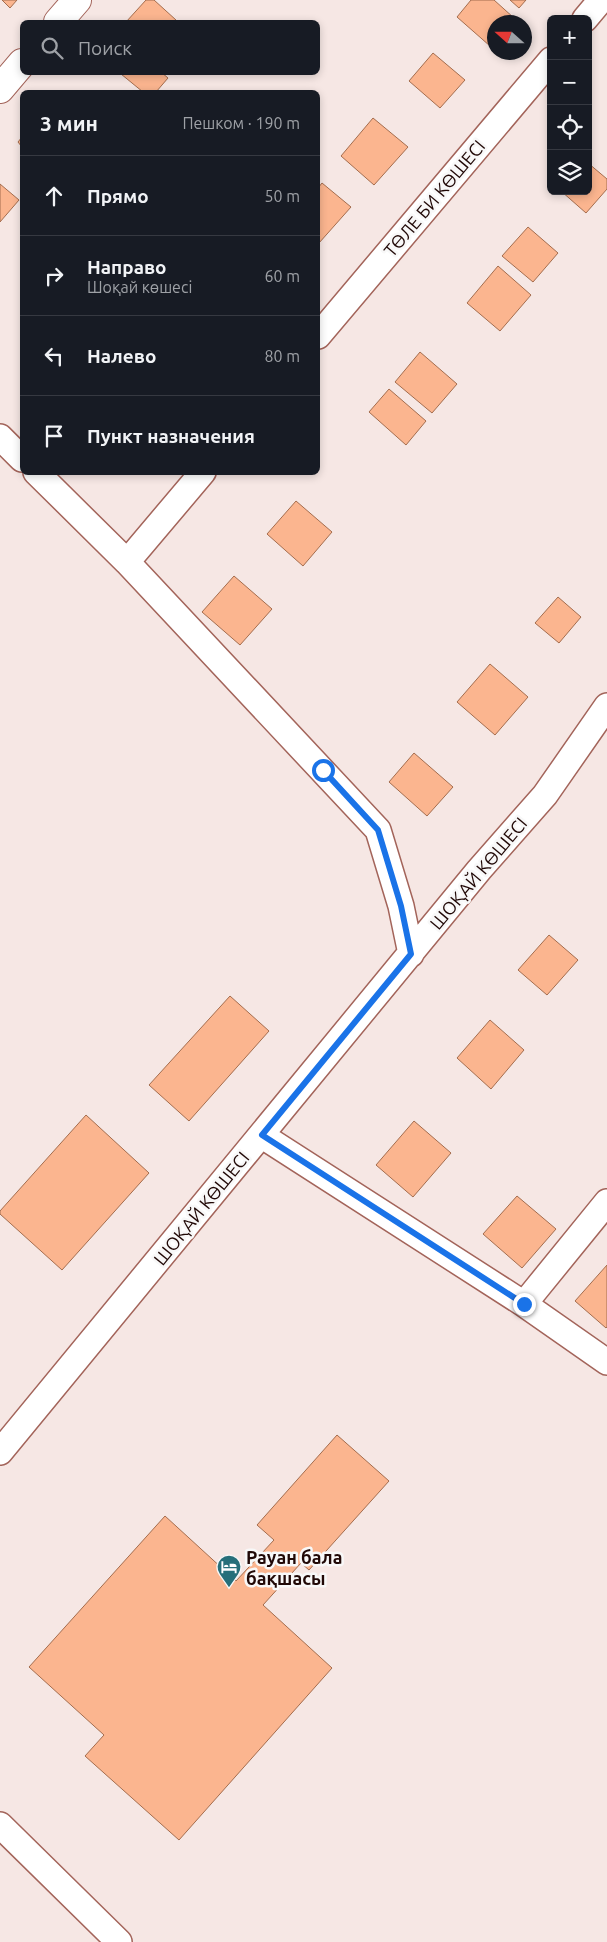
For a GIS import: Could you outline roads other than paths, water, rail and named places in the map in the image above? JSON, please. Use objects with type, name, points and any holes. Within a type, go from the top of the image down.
[{"type":"street","points":[[60,20],[77,0]]},
{"type":"street","points":[[588,15],[601,0]]},
{"type":"street","points":[[0,89],[20,65]]},
{"type":"street","name":"ТӨЛЕ БИ КӨШЕСІ","points":[[320,334],[547,65]]},
{"type":"street","points":[[0,437],[20,457]]},
{"type":"street","points":[[39,475],[127,562],[378,830],[401,906],[411,954]]},
{"type":"street","points":[[127,562],[200,475]]},
{"type":"street","name":"ШОҚАЙ КӨШЕСІ","points":[[0,1452],[479,870],[545,795],[607,706]]},
{"type":"street","points":[[262,1135],[524,1304],[607,1362]]},
{"type":"street","points":[[524,1304],[607,1202]]},
{"type":"street","points":[[0,1826],[119,1942]]},
{"type":"place","name":"Рауан бала бақшасы","points":[[229,1588]]}]
